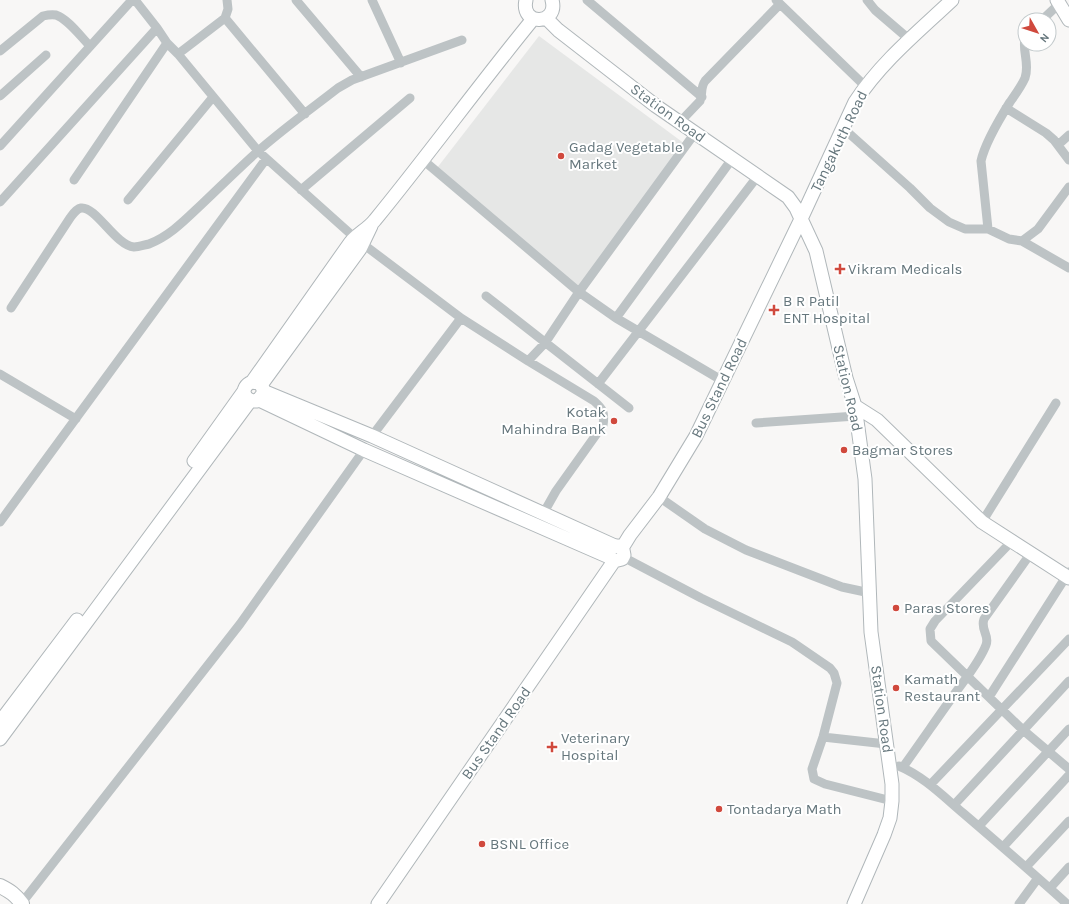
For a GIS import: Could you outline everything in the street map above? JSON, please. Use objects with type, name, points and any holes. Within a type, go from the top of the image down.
[{"type":"main road","points":[[526,0],[524,6],[526,12],[539,18]]},
{"type":"main road","points":[[0,739],[255,392],[373,222],[423,160],[488,74],[539,18],[552,10],[552,0]]},
{"type":"main road","name":"Tangakuth Road","points":[[801,220],[842,128],[865,86],[884,65],[952,0]]},
{"type":"main road","points":[[1058,2],[1069,20]]},
{"type":"main road","name":"Station Road","points":[[539,18],[558,30],[656,106],[732,160],[788,197],[816,251],[846,378],[856,411],[865,479],[871,632],[892,784],[890,818],[854,904]]},
{"type":"main road","name":"Bus Stand Road","points":[[378,904],[630,535],[659,497],[696,436],[801,220]]},
{"type":"main road","points":[[255,392],[372,436],[543,514],[617,554]]},
{"type":"main road","points":[[255,392],[364,450],[617,554]]},
{"type":"main road","points":[[0,722],[152,521],[255,392]]},
{"type":"main road","points":[[856,411],[877,420],[982,522],[1068,576]]},
{"type":"main road","points":[[0,886],[12,892],[22,904]]},
{"type":"street","points":[[0,146],[90,46],[134,0],[167,43],[178,54],[258,152],[359,241],[461,318],[602,407],[605,416],[603,425],[556,491],[543,514]]},
{"type":"street","points":[[178,54],[225,18],[228,9],[227,0]]},
{"type":"street","points":[[296,0],[361,77]]},
{"type":"street","points":[[372,0],[401,62]]},
{"type":"street","points":[[587,0],[702,97]]},
{"type":"street","points":[[867,0],[875,10],[910,40]]},
{"type":"street","points":[[680,122],[696,106],[702,97],[701,91],[705,81],[778,2],[865,86]]},
{"type":"street","points":[[1049,12],[1058,2]]},
{"type":"street","points":[[0,51],[43,16],[49,15],[56,15],[66,21],[90,46]]},
{"type":"street","points":[[225,18],[305,114]]},
{"type":"street","points":[[0,202],[157,28]]},
{"type":"street","points":[[11,308],[70,218],[81,208],[87,209],[94,213],[119,239],[133,247],[142,246],[157,240],[167,235],[181,224],[258,152],[338,88],[352,80],[462,40]]},
{"type":"street","points":[[74,180],[167,43]]},
{"type":"street","points":[[988,229],[981,161],[983,152],[1006,108],[1024,79],[1027,70],[1025,52]]},
{"type":"street","points":[[0,96],[46,55]]},
{"type":"street","points":[[128,200],[213,97]]},
{"type":"street","points":[[301,190],[410,98]]},
{"type":"street","points":[[1006,108],[1046,134],[1058,145],[1069,160]]},
{"type":"street","points":[[842,128],[910,188],[930,208],[949,222],[964,229],[988,229],[1009,239],[1022,241],[1069,268]]},
{"type":"street","points":[[528,361],[545,343],[579,292],[695,133]]},
{"type":"street","points":[[1058,145],[1069,135]]},
{"type":"street","points":[[0,522],[266,159]]},
{"type":"street","points":[[423,160],[579,292],[616,318],[723,381]]},
{"type":"street","points":[[616,318],[732,160]]},
{"type":"street","points":[[598,384],[758,177]]},
{"type":"street","points":[[1022,241],[1038,229],[1069,187]]},
{"type":"street","points":[[486,296],[629,408]]},
{"type":"street","points":[[372,436],[461,318]]},
{"type":"street","points":[[0,374],[76,419]]},
{"type":"street","points":[[982,522],[1056,403]]},
{"type":"street","points":[[756,423],[856,411]]},
{"type":"street","points":[[22,904],[240,624],[364,450]]},
{"type":"street","points":[[659,497],[705,529],[746,550],[842,587],[870,593]]},
{"type":"street","points":[[1012,541],[935,621],[930,629],[931,641],[968,675],[989,698],[1023,730],[1069,769]]},
{"type":"street","points":[[903,767],[968,675],[987,642],[987,637],[982,623],[984,618],[1031,553]]},
{"type":"street","points":[[617,554],[701,598],[792,642],[830,668],[834,673],[837,683],[823,737],[812,769],[814,779],[825,784],[892,801]]},
{"type":"street","points":[[989,698],[1068,576]]},
{"type":"street","points":[[930,785],[1069,638]]},
{"type":"street","points":[[954,806],[1069,681]]},
{"type":"street","points":[[979,826],[1069,729]]},
{"type":"street","points":[[823,737],[886,744]]},
{"type":"street","points":[[889,761],[903,767],[930,785],[1004,847],[1067,904]]},
{"type":"street","points":[[1004,847],[1069,775]]},
{"type":"street","points":[[1026,867],[1069,821]]},
{"type":"street","points":[[1050,888],[1069,867]]},
{"type":"street","points":[[1019,904],[1038,878]]},
{"type":"shaded area","name":"Gadag Vegetable Market","points":[[539,36],[685,144],[578,288],[437,168]]},
{"type":"place","name":"Gadag Vegetable Market","points":[[561,156]]},
{"type":"place","name":"Vikram Medicals","points":[[840,269]]},
{"type":"place","name":"B R Patil ENT Hospital","points":[[774,310]]},
{"type":"place","name":"Kotak Mahindra Bank","points":[[614,421]]},
{"type":"place","name":"Bagmar Stores","points":[[844,450]]},
{"type":"place","name":"Paras Stores","points":[[896,608]]},
{"type":"place","name":"Kamath Restaurant","points":[[896,688]]},
{"type":"place","name":"Veterinary Hospital","points":[[552,747]]},
{"type":"place","name":"Tontadarya Math","points":[[719,809]]},
{"type":"place","name":"BSNL Office","points":[[482,844]]}]
